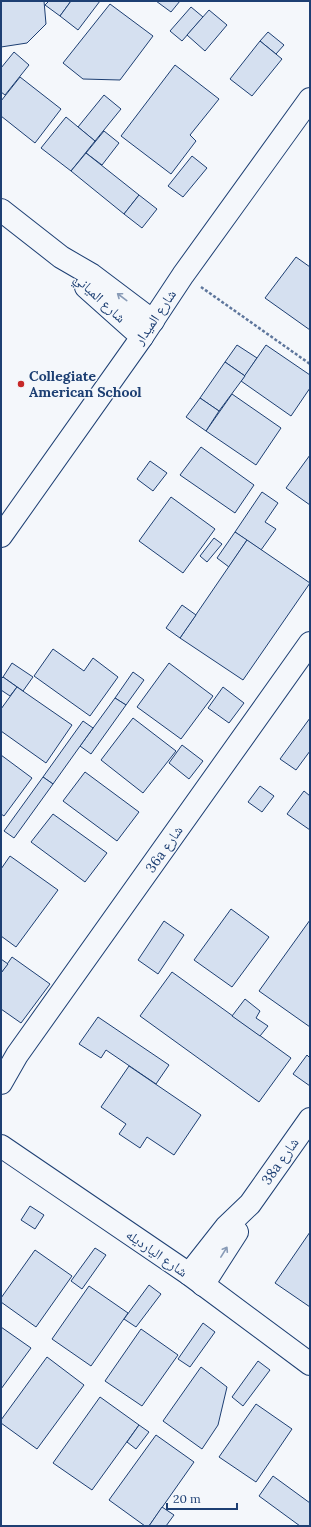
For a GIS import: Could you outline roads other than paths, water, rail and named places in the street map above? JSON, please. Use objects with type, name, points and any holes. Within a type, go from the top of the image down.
[{"type":"street","name":"شارع الميدار","points":[[1,536],[147,329],[183,275],[310,99]]},
{"type":"street","name":"شارع المياني","points":[[1,210],[61,257],[92,275],[147,329]]},
{"type":"street","name":"36a شارع","points":[[1,1083],[9,1062],[310,643]]},
{"type":"street","name":"38a شارع","points":[[196,1280],[236,1234],[250,1204],[310,1119]]},
{"type":"street","name":"شارع اليارديله","points":[[1,1146],[196,1280],[310,1364]]},
{"type":"place","name":"Collegiate American School","points":[[21,384]]}]
